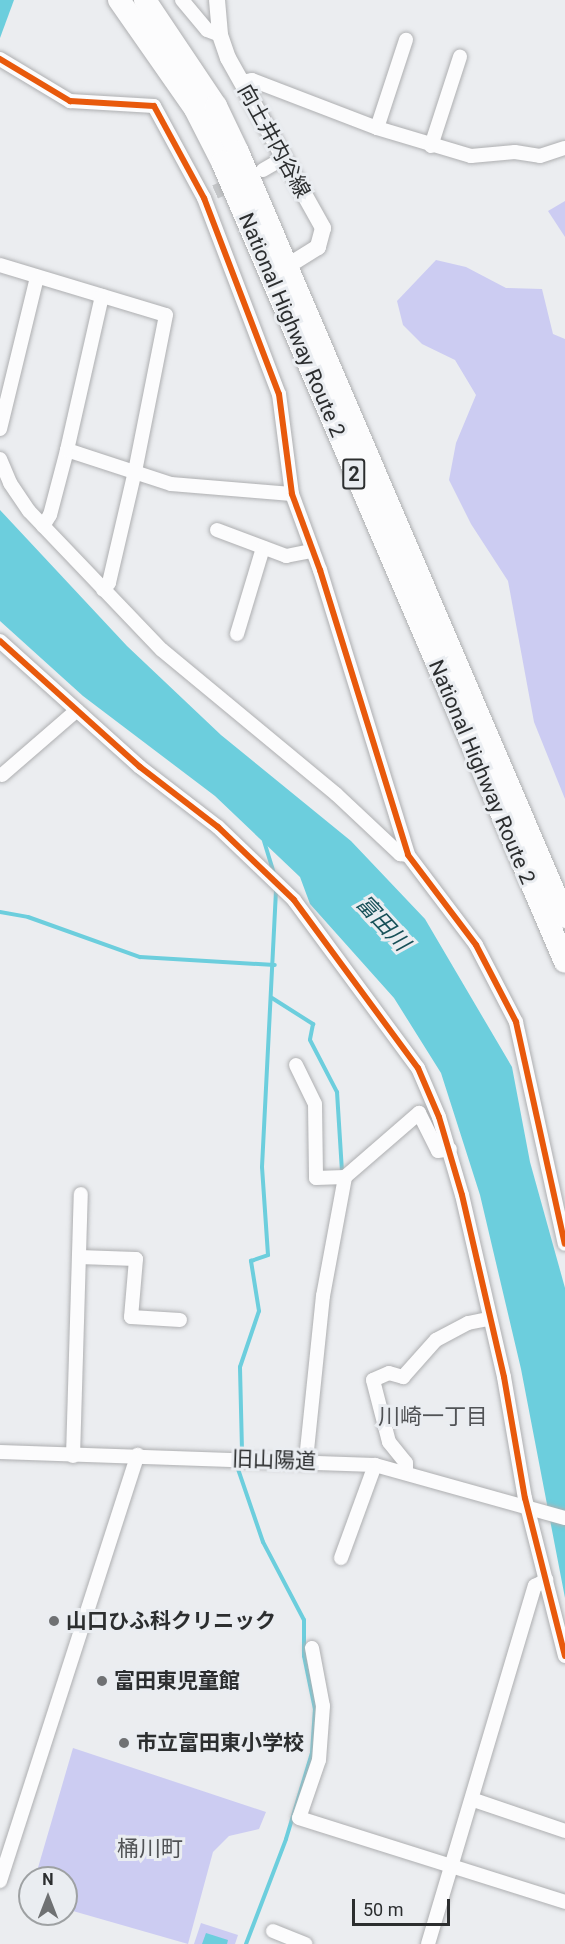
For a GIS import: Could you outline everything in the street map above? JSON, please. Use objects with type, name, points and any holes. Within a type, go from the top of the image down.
[{"type":"highway","name":"National Highway Route 2","points":[[119,0],[195,109],[222,162],[565,962]]},
{"type":"highway","name":"National Highway Route 2","points":[[145,0],[216,106],[289,265],[565,917]]},
{"type":"street","points":[[182,0],[207,30],[220,34]]},
{"type":"street","name":"向土井内谷線","points":[[217,0],[220,34],[241,82],[323,228],[318,247],[289,265]]},
{"type":"street","points":[[377,128],[406,40]]},
{"type":"street","points":[[431,146],[460,57]]},
{"type":"street","points":[[2,60],[70,101],[98,106],[154,106],[209,195],[279,394],[292,494],[402,828],[408,855],[476,945],[516,1022],[559,1184],[565,1244]]},
{"type":"street","points":[[241,82],[252,80],[377,128],[431,146],[471,156],[514,152],[540,156],[565,148]]},
{"type":"street","points":[[263,170],[284,158]]},
{"type":"street","points":[[0,265],[166,315],[135,471],[109,583],[104,590]]},
{"type":"street","points":[[0,429],[37,277]]},
{"type":"street","points":[[43,526],[50,515],[67,450],[102,296]]},
{"type":"street","points":[[67,450],[171,484],[292,494]]},
{"type":"street","points":[[0,459],[10,483],[43,526],[162,650],[336,794],[400,854],[408,855]]},
{"type":"street","points":[[217,530],[286,556],[311,551]]},
{"type":"street","points":[[237,634],[263,548]]},
{"type":"street","points":[[0,641],[140,767],[218,827],[294,900],[418,1068],[450,1149],[535,1509],[546,1580],[565,1656]]},
{"type":"street","points":[[2,775],[77,710]]},
{"type":"street","points":[[296,1065],[315,1104],[316,1178],[345,1177]]},
{"type":"street","points":[[306,1460],[323,1296],[345,1177],[419,1113],[438,1151],[450,1149]]},
{"type":"street","points":[[74,1456],[81,1194]]},
{"type":"street","points":[[79,1257],[136,1259],[132,1317],[180,1320]]},
{"type":"street","points":[[405,1472],[406,1463],[389,1442],[373,1380],[389,1373],[403,1377],[436,1340],[468,1323],[489,1319]]},
{"type":"street","name":"旧山陽道","points":[[0,1452],[74,1456],[138,1455],[306,1460],[375,1465],[565,1518]]},
{"type":"street","points":[[0,1881],[138,1455]]},
{"type":"street","points":[[341,1558],[375,1465]]},
{"type":"street","points":[[428,1944],[474,1800],[535,1586],[546,1580]]},
{"type":"street","points":[[312,1648],[322,1716],[318,1760],[299,1818],[565,1902]]},
{"type":"street","points":[[474,1800],[565,1831]]},
{"type":"street","points":[[273,1931],[306,1944]]},
{"type":"shaded area","points":[[565,201],[565,237],[548,211]]},
{"type":"shaded area","points":[[436,260],[466,267],[506,288],[542,289],[553,334],[565,339],[565,799],[534,722],[508,581],[471,524],[449,480],[456,443],[476,395],[455,360],[422,344],[403,325],[397,301]]},
{"type":"shaded area","points":[[73,1748],[266,1812],[259,1829],[229,1836],[213,1852],[188,1944],[78,1912],[78,1866],[39,1866]]},
{"type":"shaded area","points":[[201,1923],[238,1935],[235,1944],[194,1944]]},
{"type":"water","points":[[0,0],[14,0],[0,38]]},
{"type":"water","name":"富田川","points":[[0,510],[127,646],[221,735],[351,841],[425,919],[512,1067],[530,1162],[565,1288],[565,1598],[521,1369],[480,1195],[441,1073],[394,998],[310,904],[300,877],[215,796],[83,696],[0,621]]},
{"type":"water","points":[[206,1933],[228,1940],[227,1944],[202,1944]]},
{"type":"waterway","points":[[264,841],[275,876]]},
{"type":"waterway","points":[[246,1944],[286,1839],[312,1753],[315,1709],[304,1656],[304,1620],[263,1542],[237,1466],[242,1450],[240,1367],[259,1311],[251,1261],[268,1255],[262,1167],[276,890]]},
{"type":"waterway","points":[[0,912],[28,917],[140,957],[275,965]]},
{"type":"waterway","points":[[272,998],[313,1024],[310,1040],[337,1092],[342,1171]]},
{"type":"tunnel","points":[[215,192],[237,182]]},
{"type":"cycle path","points":[[0,59],[70,101],[154,106],[204,198],[279,394],[292,494],[320,570],[408,855],[476,945],[516,1022],[565,1244]]},
{"type":"cycle path","points":[[0,641],[140,767],[218,827],[294,900],[418,1068],[439,1117],[462,1195],[504,1377],[525,1498],[565,1656]]},
{"type":"place","name":"山口ひふ科クリニック","points":[[54,1621]]},
{"type":"place","name":"富田東児童館","points":[[102,1681]]},
{"type":"place","name":"市立富田東小学校","points":[[124,1743]]},
{"type":"district","name":"川崎一丁目","points":[[433,1417]]},
{"type":"district","name":"桶川町","points":[[150,1849]]}]
